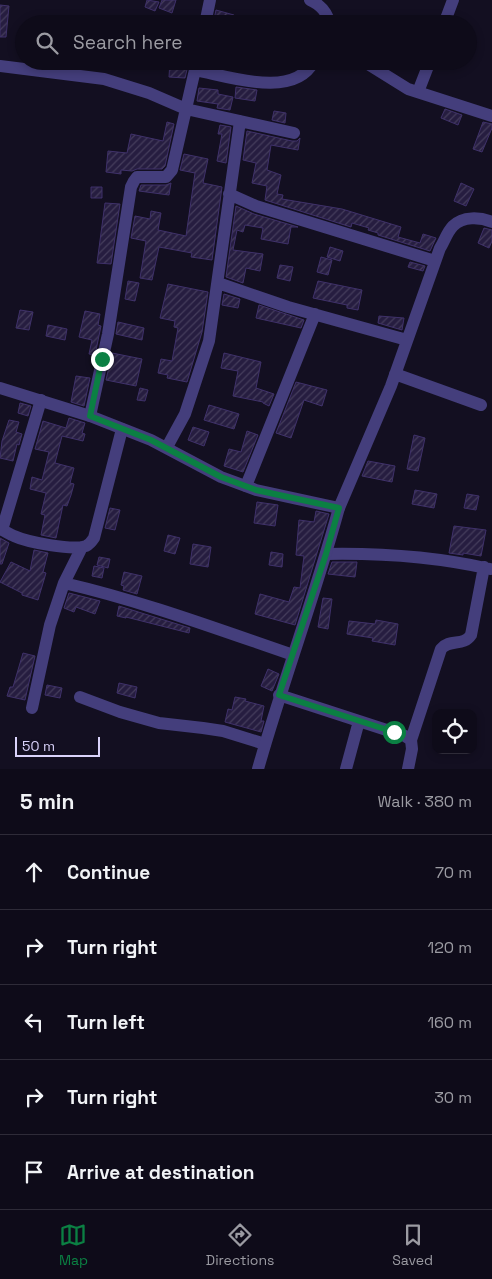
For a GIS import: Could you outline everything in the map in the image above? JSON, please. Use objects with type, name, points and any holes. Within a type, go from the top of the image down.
[{"type":"street","points":[[204,0],[211,0],[207,15]]},
{"type":"street","points":[[310,0],[322,8],[327,15]]},
{"type":"street","points":[[447,15],[453,0]]},
{"type":"street","points":[[0,66],[15,68]]},
{"type":"street","points":[[36,70],[119,82],[149,92],[186,109],[294,133]]},
{"type":"street","points":[[90,416],[108,334],[131,188],[137,177],[161,177],[169,174],[175,162],[195,70]]},
{"type":"street","points":[[210,70],[254,82],[281,83],[302,76],[308,70]]},
{"type":"street","points":[[377,70],[408,89],[492,116]]},
{"type":"street","points":[[418,92],[427,70]]},
{"type":"street","points":[[167,447],[185,414],[209,341],[240,121]]},
{"type":"street","points":[[229,194],[256,206],[435,261]]},
{"type":"street","points":[[258,769],[279,695],[326,554],[339,508],[395,374],[435,261],[452,227],[456,224],[471,218],[483,218],[492,222]]},
{"type":"street","points":[[218,283],[315,314],[407,340]]},
{"type":"street","points":[[246,486],[315,314]]},
{"type":"street","points":[[395,374],[481,405]]},
{"type":"street","points":[[0,388],[90,416],[167,447],[221,477],[256,490],[339,508]]},
{"type":"street","points":[[40,400],[1,529],[28,541],[49,545],[82,547],[89,545],[94,538],[122,429]]},
{"type":"street","points":[[32,708],[50,625],[64,583],[82,547]]},
{"type":"street","points":[[326,554],[360,553],[488,568],[471,635],[463,642],[450,642],[444,645],[441,650],[411,740],[412,749],[408,769]]},
{"type":"street","points":[[64,583],[139,603],[293,655]]},
{"type":"street","points":[[279,695],[405,736],[411,740]]},
{"type":"street","points":[[80,697],[120,712],[159,723],[223,731],[265,744]]},
{"type":"street","points":[[346,769],[359,721]]},
{"type":"building","points":[[147,0],[159,2],[155,11],[145,7]]},
{"type":"building","points":[[162,0],[176,0],[172,13],[159,8]]},
{"type":"building","points":[[0,5],[9,6],[6,37],[0,37]]},
{"type":"building","points":[[216,10],[234,15],[215,15]]},
{"type":"building","points":[[169,70],[187,70],[185,78],[169,77]]},
{"type":"building","points":[[236,87],[257,90],[255,101],[235,98]]},
{"type":"building","points":[[199,88],[218,90],[218,94],[233,97],[230,110],[217,108],[218,104],[197,101]]},
{"type":"building","points":[[445,109],[462,115],[458,125],[441,118]]},
{"type":"building","points":[[274,111],[286,113],[285,123],[272,120]]},
{"type":"building","points":[[167,122],[174,124],[165,166],[162,169],[121,170],[121,174],[106,172],[108,151],[127,153],[131,134],[163,141]]},
{"type":"building","points":[[483,122],[492,124],[492,128],[482,152],[473,149]]},
{"type":"building","points":[[220,125],[231,127],[226,163],[217,161],[222,134],[218,134]]},
{"type":"building","points":[[247,131],[292,141],[297,141],[300,138],[298,150],[271,145],[267,170],[281,175],[277,194],[283,195],[282,199],[342,209],[401,227],[398,237],[420,243],[423,234],[436,238],[430,251],[378,235],[378,233],[368,230],[369,228],[352,223],[351,227],[265,200],[267,186],[252,183],[256,163],[243,160]]},
{"type":"building","points":[[184,154],[208,159],[203,183],[222,187],[212,260],[191,257],[192,253],[159,247],[152,280],[140,278],[146,241],[131,238],[135,216],[150,219],[151,211],[161,213],[158,230],[186,236],[195,173],[180,170]]},
{"type":"building","points":[[171,183],[169,195],[139,191],[141,185],[166,185]]},
{"type":"building","points":[[461,183],[474,189],[466,206],[454,201]]},
{"type":"building","points":[[91,187],[102,187],[102,198],[91,198]]},
{"type":"building","points":[[105,203],[120,204],[111,264],[97,263]]},
{"type":"building","points":[[236,206],[254,214],[298,227],[291,227],[288,244],[261,239],[263,228],[245,225],[243,232],[237,230],[233,250],[263,254],[260,271],[246,268],[243,283],[226,277]]},
{"type":"building","points":[[484,228],[492,230],[492,241],[489,248],[478,243]]},
{"type":"building","points":[[330,247],[343,251],[340,261],[327,257]]},
{"type":"building","points":[[321,257],[332,260],[328,275],[317,272]]},
{"type":"building","points":[[410,262],[425,266],[423,271],[408,267]]},
{"type":"building","points":[[280,265],[293,267],[290,281],[277,278]]},
{"type":"building","points":[[128,281],[139,283],[135,301],[125,299]]},
{"type":"building","points":[[318,281],[362,290],[358,310],[347,308],[347,305],[313,298]]},
{"type":"building","points":[[168,284],[208,292],[202,332],[187,382],[167,378],[168,375],[158,373],[161,359],[172,361],[178,328],[174,327],[175,321],[160,318]]},
{"type":"building","points":[[224,294],[240,299],[238,308],[222,305]]},
{"type":"building","points":[[259,305],[304,320],[301,328],[256,318]]},
{"type":"building","points":[[20,310],[33,312],[29,330],[16,328]]},
{"type":"building","points":[[85,311],[100,314],[98,325],[101,326],[95,355],[89,354],[92,340],[79,337]]},
{"type":"building","points":[[379,316],[404,318],[402,330],[378,323]]},
{"type":"building","points":[[118,322],[144,328],[142,340],[116,334]]},
{"type":"building","points":[[48,325],[67,329],[65,340],[46,336]]},
{"type":"building","points":[[112,353],[142,359],[136,386],[106,380]]},
{"type":"building","points":[[224,353],[261,362],[256,388],[274,394],[269,406],[263,402],[233,396],[238,371],[221,368]]},
{"type":"building","points":[[76,376],[90,378],[84,406],[71,402]]},
{"type":"building","points":[[296,382],[327,390],[322,406],[304,400],[291,438],[276,433]]},
{"type":"building","points":[[140,388],[148,390],[145,401],[137,400]]},
{"type":"building","points":[[20,403],[31,406],[28,416],[18,413]]},
{"type":"building","points":[[209,405],[239,414],[234,429],[204,420]]},
{"type":"building","points":[[69,418],[85,423],[82,433],[85,434],[83,441],[62,436],[55,463],[74,468],[70,483],[74,484],[67,506],[63,505],[56,538],[41,535],[45,515],[41,514],[46,493],[30,489],[32,477],[42,480],[49,452],[35,449],[43,421],[66,428]]},
{"type":"building","points":[[9,420],[19,422],[16,432],[22,434],[19,445],[17,444],[13,461],[0,458],[2,441]]},
{"type":"building","points":[[193,427],[209,432],[204,446],[188,440]]},
{"type":"building","points":[[247,431],[258,435],[243,472],[224,466],[229,449],[241,452]]},
{"type":"building","points":[[414,435],[425,438],[418,471],[407,469]]},
{"type":"building","points":[[368,461],[395,466],[392,482],[362,476]]},
{"type":"building","points":[[415,490],[437,494],[434,508],[412,504]]},
{"type":"building","points":[[467,494],[479,496],[476,510],[464,508]]},
{"type":"building","points":[[257,502],[278,505],[275,526],[254,523]]},
{"type":"building","points":[[110,508],[120,510],[115,530],[105,528]]},
{"type":"building","points":[[316,511],[329,514],[295,625],[255,614],[260,594],[289,602],[294,587],[300,588],[304,556],[296,555],[299,520],[314,522]]},
{"type":"building","points":[[454,526],[486,530],[481,556],[449,553]]},
{"type":"building","points":[[168,535],[180,538],[175,554],[164,551]]},
{"type":"building","points":[[0,538],[9,543],[2,564],[0,564]]},
{"type":"building","points":[[193,544],[211,547],[208,567],[190,564]]},
{"type":"building","points":[[34,550],[48,553],[43,572],[46,573],[38,600],[22,595],[22,593],[0,582],[11,562],[30,571]]},
{"type":"building","points":[[271,552],[283,554],[282,567],[269,565]]},
{"type":"building","points":[[99,557],[110,559],[108,568],[97,565]]},
{"type":"building","points":[[332,562],[357,562],[355,577],[328,574]]},
{"type":"building","points":[[94,566],[104,568],[102,578],[92,576]]},
{"type":"building","points":[[124,572],[142,576],[137,594],[123,590],[124,586],[121,585]]},
{"type":"building","points":[[69,593],[100,601],[95,614],[76,607],[74,612],[64,608]]},
{"type":"building","points":[[323,598],[332,599],[328,629],[318,627]]},
{"type":"building","points":[[119,606],[190,628],[189,633],[117,616]]},
{"type":"building","points":[[376,620],[398,624],[395,645],[372,641],[373,638],[347,634],[349,621],[375,624]]},
{"type":"building","points":[[23,653],[35,656],[25,700],[7,696],[10,687],[13,687]]},
{"type":"building","points":[[268,669],[279,674],[272,691],[261,686]]},
{"type":"building","points":[[119,683],[137,687],[135,698],[117,693]]},
{"type":"building","points":[[47,685],[62,688],[60,698],[45,695]]},
{"type":"building","points":[[235,697],[264,706],[261,721],[264,721],[261,732],[225,722],[228,709],[232,710]]},
{"type":"route","points":[[102,359],[90,416],[167,447],[221,477],[256,490],[339,508],[326,554],[279,695],[394,732]]}]
